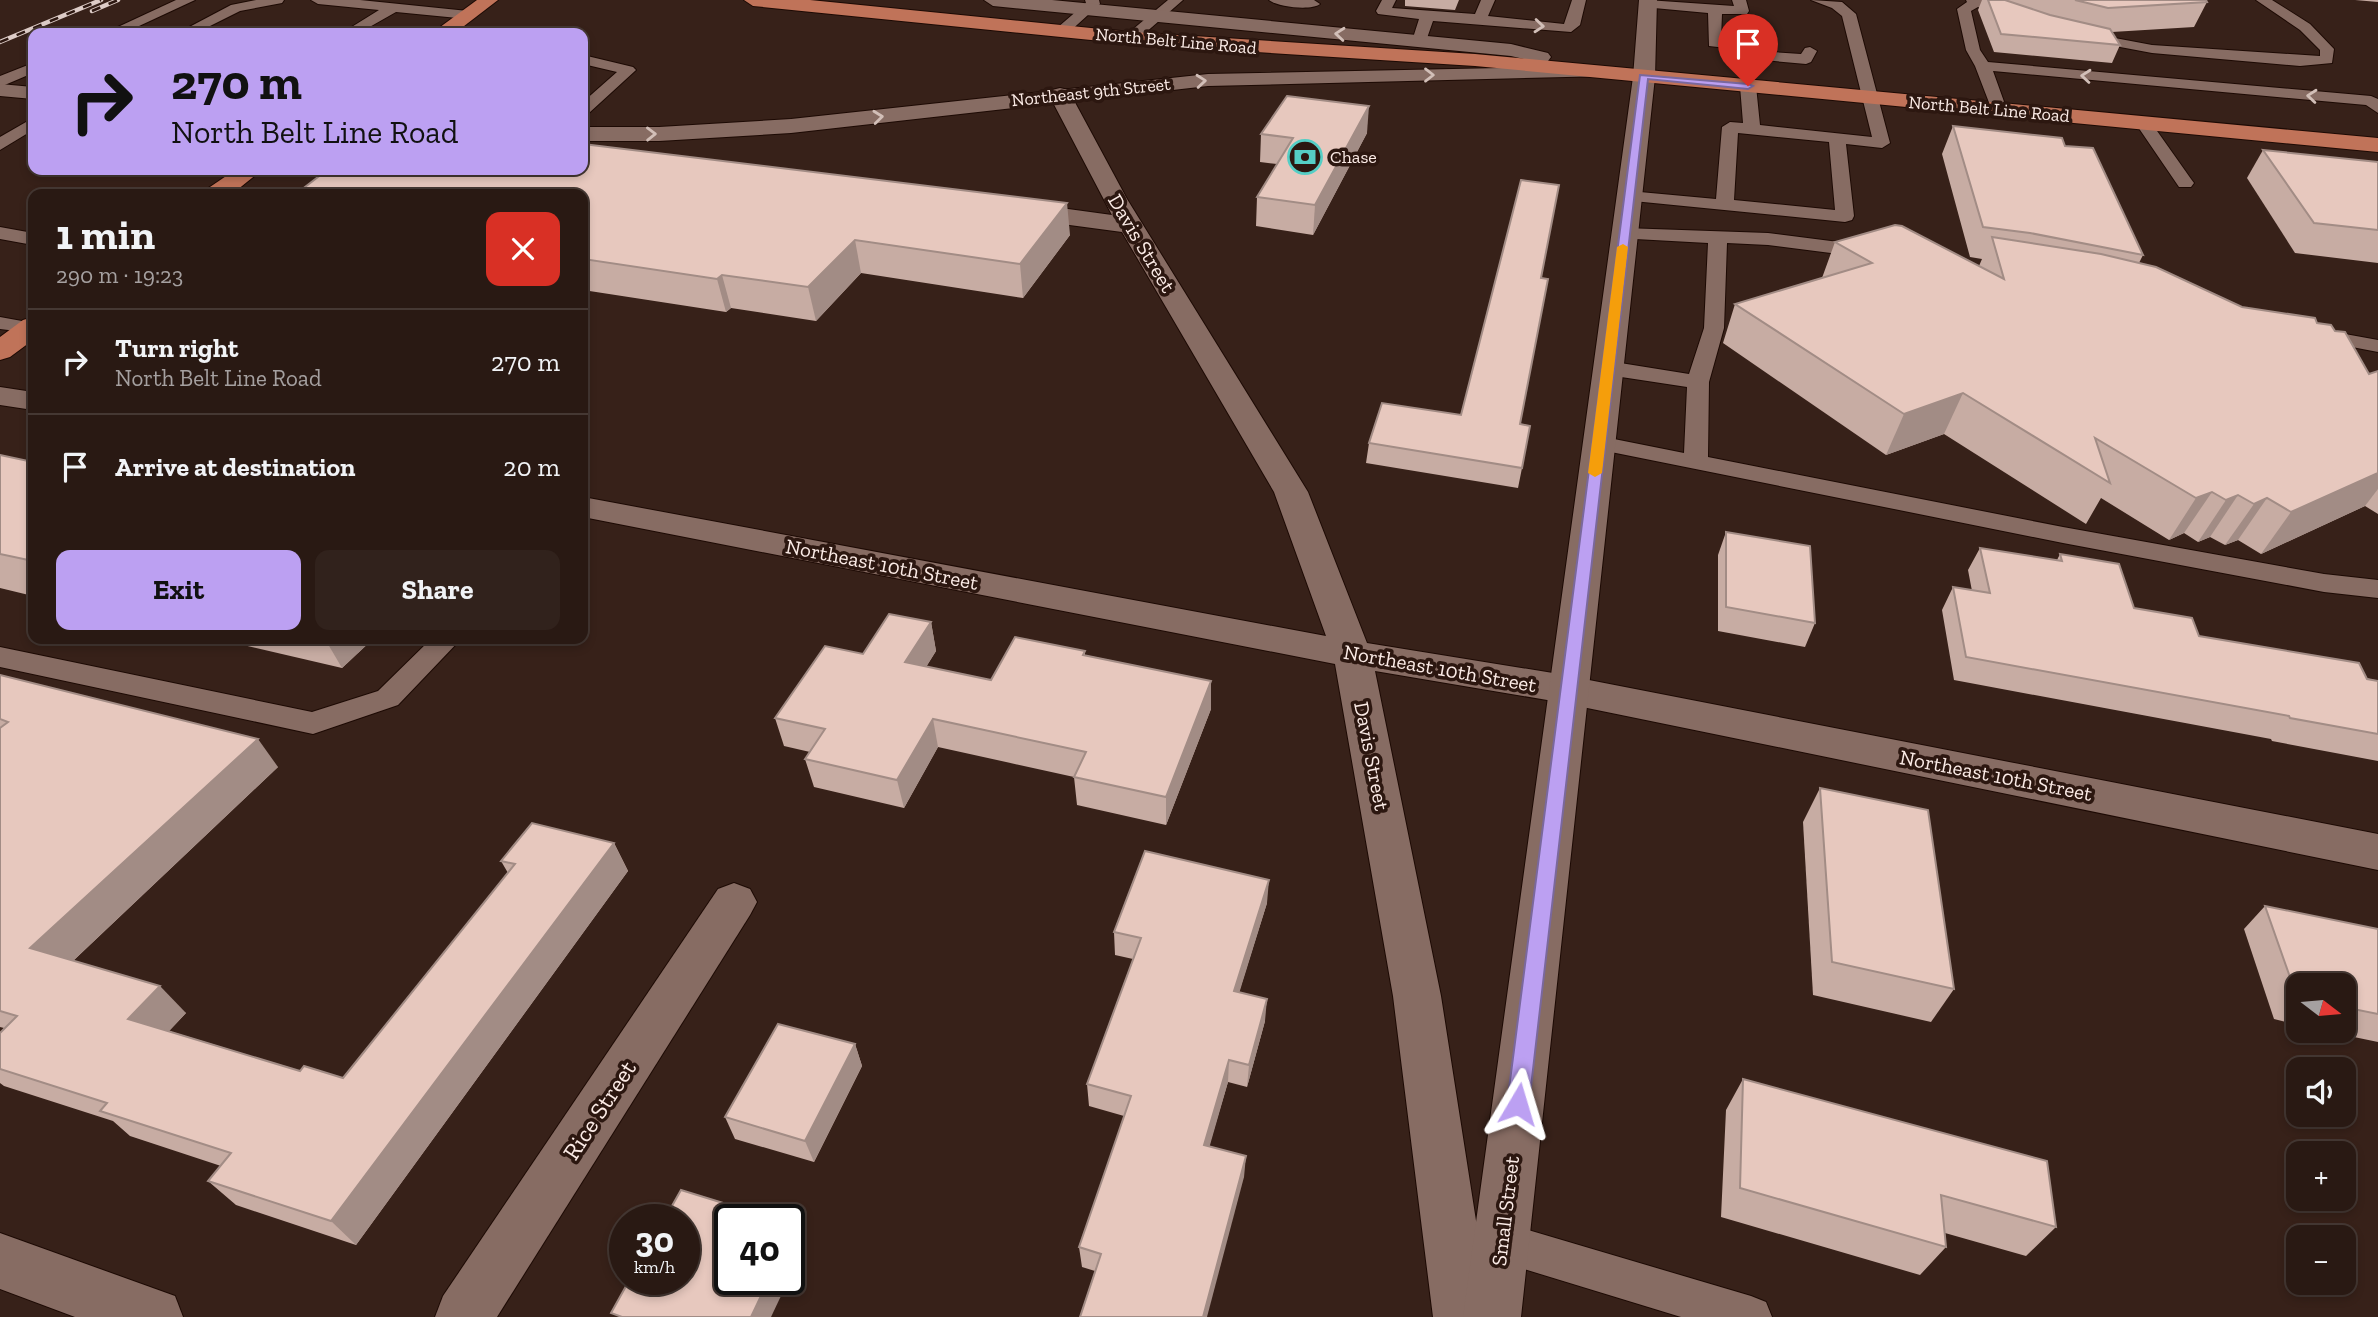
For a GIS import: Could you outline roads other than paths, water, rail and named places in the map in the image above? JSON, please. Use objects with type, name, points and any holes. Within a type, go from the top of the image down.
[{"type":"main road","points":[[449,28],[489,0]]},
{"type":"main road","name":"North Belt Line Road","points":[[754,0],[1132,38],[1475,60],[1601,72],[1644,70],[1748,86],[2378,145]]},
{"type":"main road","points":[[223,189],[243,175]]},
{"type":"main road","points":[[0,351],[28,330]]},
{"type":"street","name":"North Belt Line Road","points":[[993,0],[1089,5],[1156,17],[1511,50],[1601,72]]},
{"type":"street","name":"Small Street","points":[[1492,1317],[1644,70],[1648,2]]},
{"type":"street","name":"Northeast 9th Street","points":[[588,134],[659,134],[791,126],[1208,80],[1601,72]]},
{"type":"street","points":[[0,90],[28,93]]},
{"type":"street","name":"Davis Street","points":[[1060,95],[1115,199],[1291,492],[1352,653],[1417,996],[1462,1317]]},
{"type":"street","points":[[588,148],[599,153],[626,157]]},
{"type":"street","points":[[996,207],[1133,226]]},
{"type":"street","points":[[0,396],[28,400]]},
{"type":"street","name":"Northeast 10th Street","points":[[588,508],[1352,653],[1569,690],[2378,852]]},
{"type":"street","name":"Rice Street","points":[[464,1317],[734,902]]},
{"type":"street","points":[[0,1261],[154,1317]]},
{"type":"lane","points":[[124,28],[188,0]]},
{"type":"lane","points":[[195,28],[236,8],[277,0]]},
{"type":"lane","points":[[318,0],[468,15]]},
{"type":"lane","points":[[1132,38],[1176,0]]},
{"type":"lane","points":[[1276,0],[1313,4]]},
{"type":"lane","points":[[1389,0],[1383,11],[1566,29],[1573,25],[1579,0]]},
{"type":"lane","points":[[1480,19],[1488,0]]},
{"type":"lane","points":[[2072,34],[2152,49],[2300,61],[2327,60],[2327,49],[2305,27],[2263,0]]},
{"type":"lane","points":[[1648,2],[1715,12],[1742,11],[1744,4]]},
{"type":"lane","points":[[1999,110],[1983,66],[1973,50],[1964,9],[1974,2],[2034,24]]},
{"type":"lane","points":[[1062,31],[1089,5]]},
{"type":"lane","points":[[1725,205],[1730,127],[1882,143],[1870,98],[1844,54],[1849,14],[1836,5],[1817,5]]},
{"type":"lane","points":[[357,28],[387,9]]},
{"type":"lane","points":[[1715,12],[1714,43],[1739,33]]},
{"type":"lane","points":[[1715,12],[1739,33],[1771,48]]},
{"type":"lane","points":[[1419,41],[1427,16]]},
{"type":"lane","points":[[1739,33],[1746,55],[1806,60],[1805,50],[1844,54]]},
{"type":"lane","points":[[588,62],[628,69],[588,105]]},
{"type":"lane","points":[[1983,66],[2371,102],[2378,108]]},
{"type":"lane","points":[[0,82],[28,70]]},
{"type":"lane","points":[[1748,86],[1752,128]]},
{"type":"lane","points":[[2144,124],[2185,183]]},
{"type":"lane","points":[[0,145],[28,126]]},
{"type":"lane","points":[[1629,196],[1845,216],[1837,138]]},
{"type":"lane","points":[[0,233],[28,238]]},
{"type":"lane","points":[[1624,234],[1768,239],[1894,255]]},
{"type":"lane","points":[[1696,462],[1698,382],[1714,328],[1718,238]]},
{"type":"lane","points":[[0,323],[28,326]]},
{"type":"lane","points":[[2292,330],[2378,346]]},
{"type":"lane","points":[[1608,368],[1698,382]]},
{"type":"lane","points":[[1599,443],[2063,535],[2324,583],[2378,589]]},
{"type":"lane","points":[[0,657],[313,723],[388,698],[442,644]]},
{"type":"lane","points":[[1501,1242],[1751,1317]]},
{"type":"railway","points":[[34,28],[101,0]]},
{"type":"railway","points":[[92,11],[118,0]]},
{"type":"railway","points":[[0,42],[28,30]]},
{"type":"place","name":"Chase","points":[[1305,157]]}]
